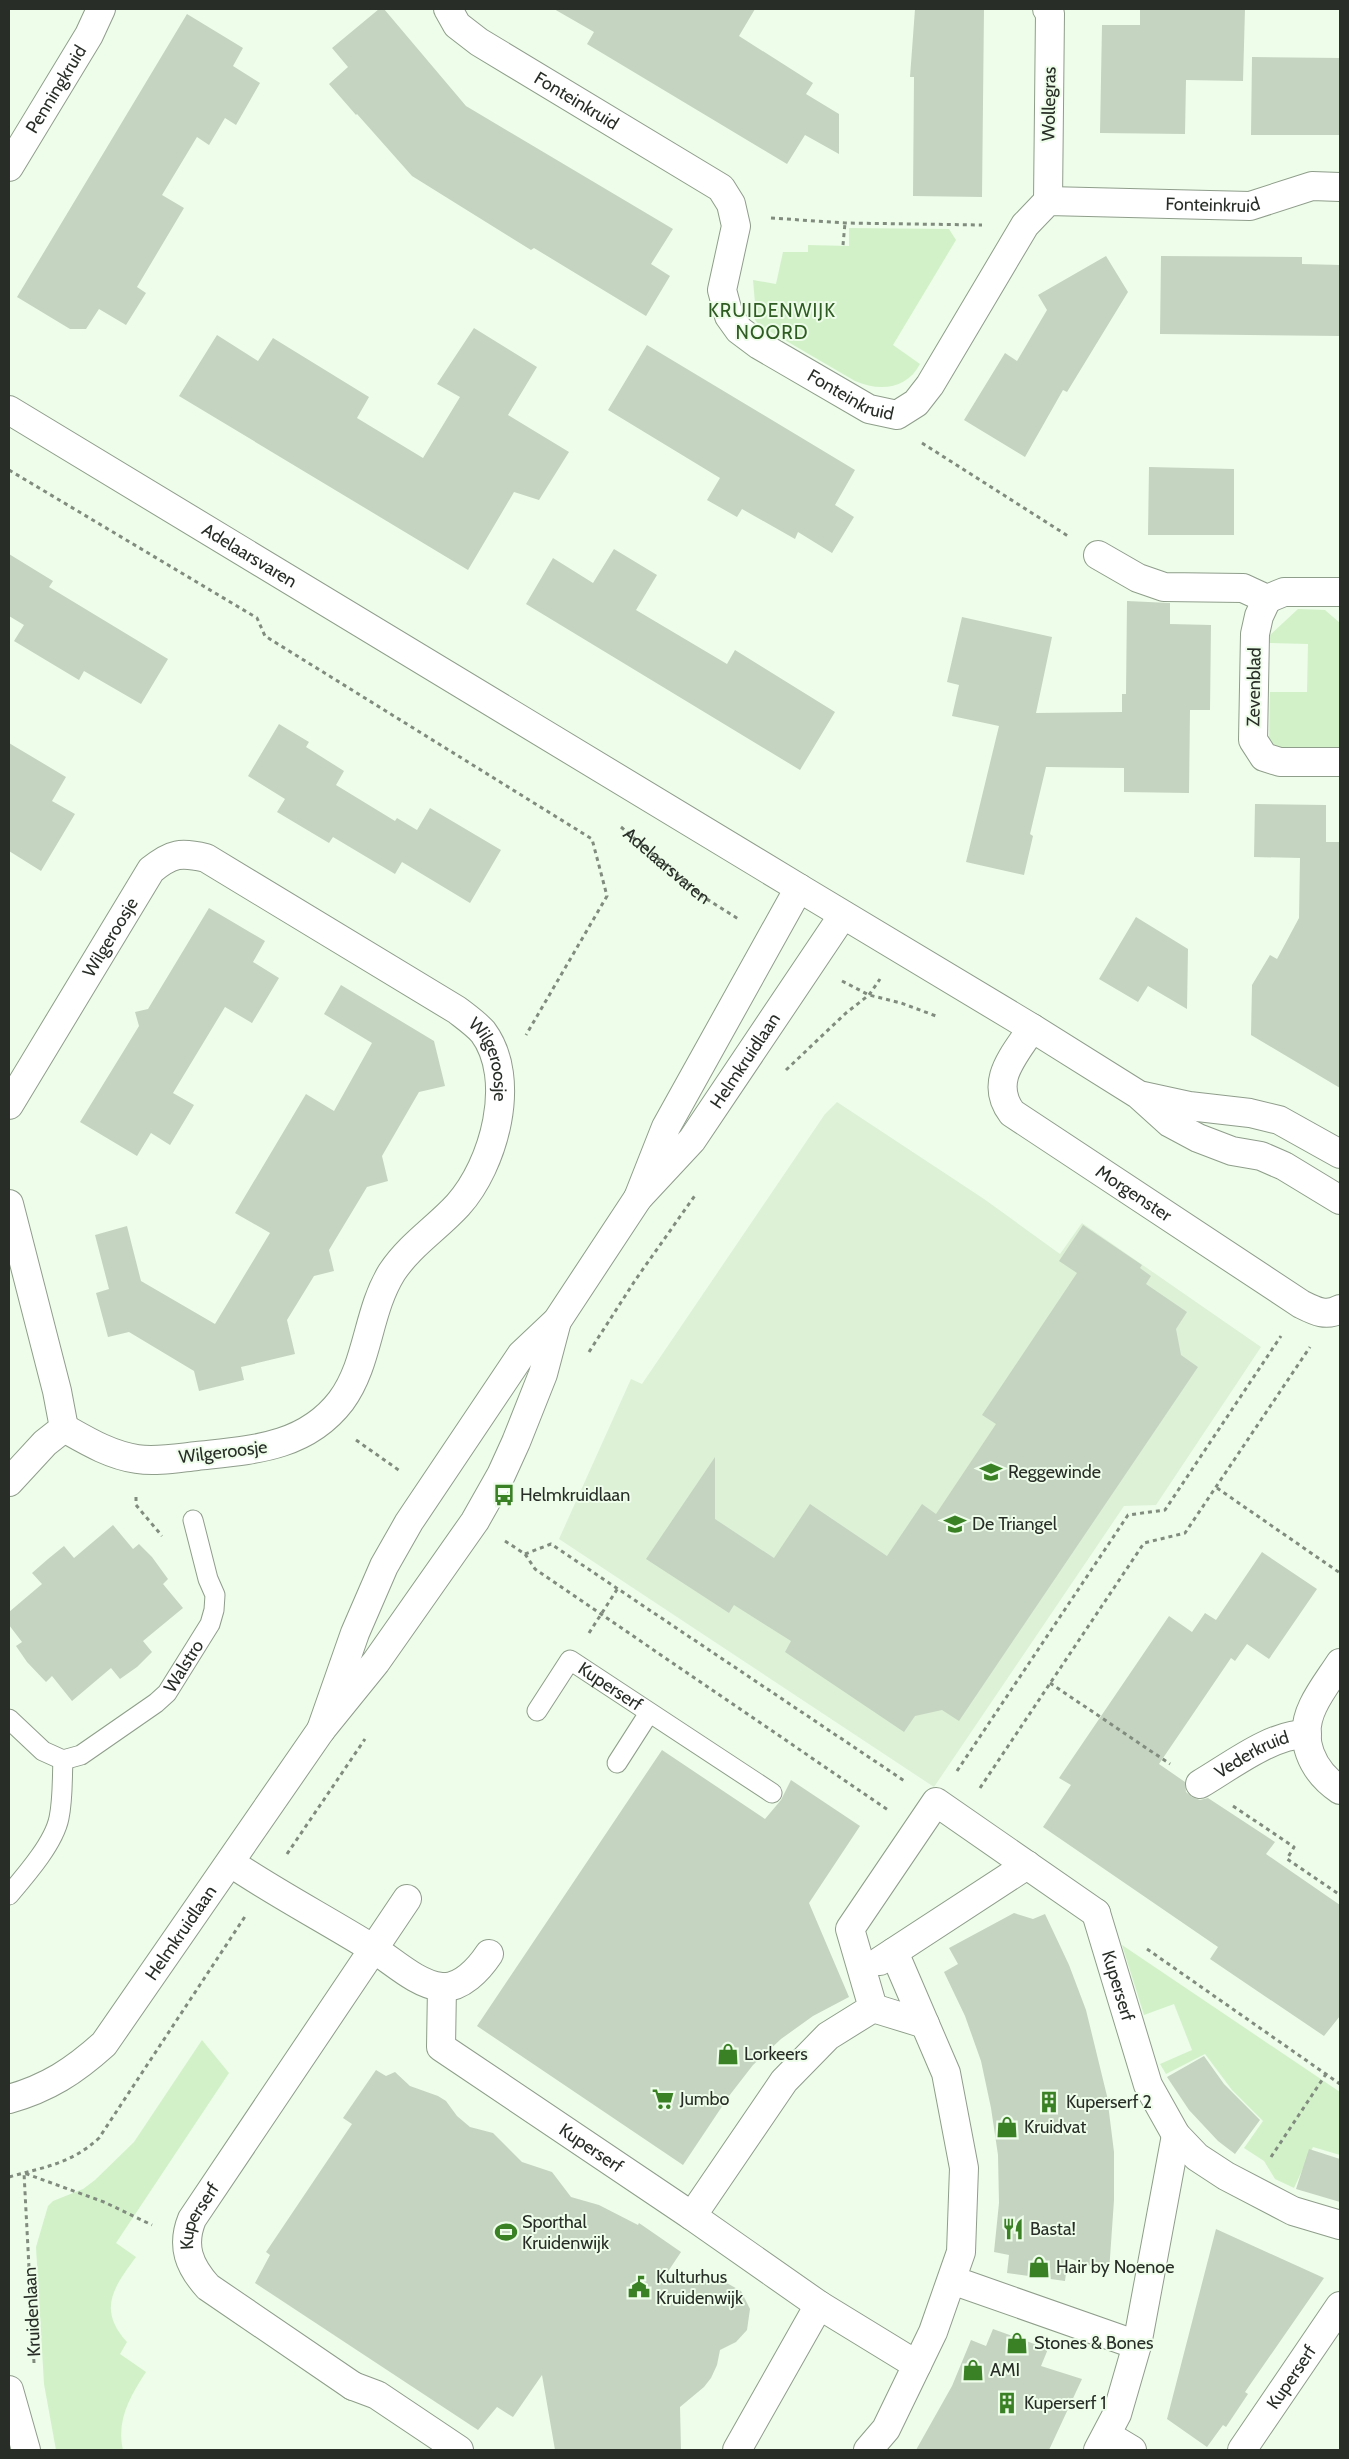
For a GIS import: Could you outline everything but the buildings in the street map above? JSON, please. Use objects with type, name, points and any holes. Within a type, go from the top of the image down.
[{"type":"street","name":"Penningkruid","points":[[9,166],[88,35],[101,9]]},
{"type":"street","name":"Fonteinkruid","points":[[448,9],[457,25],[478,42],[721,188],[731,204],[736,226],[722,290],[729,316],[739,330],[759,345],[869,409],[897,415],[916,403],[930,386],[1025,225],[1048,200],[1250,206],[1312,186],[1340,187]]},
{"type":"street","name":"Wollegras","points":[[1047,9],[1050,13],[1048,200]]},
{"type":"street","name":"Adelaarsvaren","points":[[9,410],[799,888]]},
{"type":"street","points":[[1098,555],[1138,578],[1164,587],[1243,588],[1267,599],[1284,592],[1340,592]]},
{"type":"street","name":"Zevenblad","points":[[1267,599],[1259,616],[1255,634],[1253,740],[1264,757],[1280,762],[1340,762]]},
{"type":"street","name":"Wilgeroosje","points":[[9,1105],[152,870],[166,858],[185,853],[206,858],[457,1010],[483,1032],[492,1048],[499,1068],[501,1088],[499,1111],[488,1153],[475,1181],[459,1204],[405,1255],[392,1272],[372,1315],[362,1356],[351,1384],[340,1401],[325,1418],[306,1432],[267,1448],[164,1459],[138,1459],[112,1452],[91,1444],[64,1428]]},
{"type":"street","points":[[799,888],[1032,1028],[1139,1095],[1170,1122],[1198,1138],[1232,1151],[1261,1156],[1284,1166],[1340,1200]]},
{"type":"street","name":"Helmkruidlaan","points":[[638,1198],[666,1127],[799,888]]},
{"type":"street","name":"Helmkruidlaan","points":[[321,1730],[356,1632],[388,1559],[409,1522],[521,1355],[557,1321],[638,1198],[692,1140],[812,964],[843,915]]},
{"type":"street","name":"Morgenster","points":[[1032,1028],[1004,1072],[1002,1096],[1012,1113],[1301,1304],[1318,1312],[1336,1311]]},
{"type":"street","points":[[1139,1095],[1189,1106],[1250,1113],[1279,1120],[1340,1154]]},
{"type":"street","points":[[9,1204],[57,1392],[64,1428],[45,1444],[9,1482]]},
{"type":"street","name":"Helmkruidlaan","points":[[9,2099],[34,2091],[77,2068],[104,2044],[231,1863],[321,1730],[387,1648],[475,1521],[502,1475],[543,1374],[557,1321]]},
{"type":"street","name":"Vederkruid","points":[[1340,1663],[1312,1707],[1307,1744],[1317,1770],[1340,1790]]},
{"type":"street","name":"Vederkruid","points":[[1200,1784],[1278,1739],[1296,1734],[1308,1734]]},
{"type":"street","points":[[873,2008],[850,1929],[936,1802]]},
{"type":"street","name":"Kuperserf","points":[[936,1802],[1096,1913],[1148,2085],[1176,2135],[1197,2157],[1293,2211],[1340,2225]]},
{"type":"street","points":[[231,1863],[266,1886],[374,1949],[424,1982],[442,1987],[455,1985],[469,1977],[489,1954]]},
{"type":"street","points":[[863,1972],[1027,1864]]},
{"type":"street","name":"Kuperserf","points":[[407,1899],[192,2218],[186,2242],[190,2263],[208,2287],[353,2386],[377,2395],[459,2450]]},
{"type":"street","points":[[868,2450],[886,2429],[917,2365],[932,2332],[961,2252],[964,2168],[946,2073],[894,1952]]},
{"type":"street","name":"Kuperserf","points":[[442,1987],[441,2047],[692,2216],[819,2305],[917,2365]]},
{"type":"street","points":[[692,2216],[784,2081],[828,2036],[873,2008],[925,2024]]},
{"type":"street","points":[[1132,2450],[1102,2443],[1125,2390],[1137,2344],[1176,2135]]},
{"type":"street","points":[[952,2280],[1137,2344]]},
{"type":"street","points":[[737,2450],[819,2305]]},
{"type":"street","name":"Kuperserf","points":[[1242,2450],[1340,2306]]},
{"type":"street","points":[[9,2390],[26,2450]]},
{"type":"lane","name":"Walstro","points":[[63,1760],[81,1755],[156,1704],[178,1679],[210,1624],[215,1595],[208,1579],[193,1520]]},
{"type":"lane","name":"Kuperserf","points":[[537,1711],[570,1660],[649,1714],[772,1793]]},
{"type":"lane","name":"Kuperserf","points":[[617,1763],[649,1714]]},
{"type":"lane","points":[[9,1719],[43,1751],[63,1760],[62,1795],[59,1818],[54,1833],[26,1874],[9,1894]]},
{"type":"path","points":[[734,216],[845,223],[1025,225]]},
{"type":"path","points":[[843,245],[845,223]]},
{"type":"path","points":[[897,415],[912,437],[1098,555]]},
{"type":"path","points":[[9,470],[257,618],[265,636],[592,839],[608,896],[516,1051],[499,1068]]},
{"type":"path","name":"Adelaarsvaren","points":[[618,824],[702,896],[770,939]]},
{"type":"path","points":[[812,964],[869,995]]},
{"type":"path","points":[[525,1554],[551,1544],[936,1802],[1128,1515],[1165,1510],[1275,1348],[1301,1304]]},
{"type":"path","points":[[960,1819],[1144,1543],[1185,1533],[1336,1311]]},
{"type":"path","points":[[1217,1488],[1340,1573]]},
{"type":"path","points":[[500,1538],[525,1554],[535,1569],[917,1830]]},
{"type":"path","points":[[601,1615],[618,1588]]},
{"type":"path","points":[[1143,1946],[1340,2084]]},
{"type":"path","points":[[1250,2188],[1326,2074]]},
{"type":"path","name":"Kruidenlaan","points":[[34,2365],[24,2173],[129,2213],[186,2242]]},
{"type":"shaded area","points":[[849,228],[949,229],[956,240],[893,345],[920,364],[908,379],[892,386],[874,387],[855,381],[759,325],[746,308],[755,303],[753,280],[776,284],[783,252],[808,252],[808,245],[849,246]]},
{"type":"shaded area","points":[[1298,609],[1325,610],[1340,623],[1340,754],[1276,753],[1269,744],[1270,692],[1307,692],[1308,644],[1269,643],[1269,636]]},
{"type":"shaded area","points":[[837,1102],[984,1199],[1060,1254],[1082,1223],[1261,1347],[1156,1505],[1124,1506],[934,1787],[559,1539],[631,1379],[642,1384],[825,1114]]},
{"type":"shaded area","points":[[1122,1945],[1340,2092],[1340,2155],[1313,2147],[1294,2188],[1275,2179],[1264,2161],[1244,2148],[1263,2121],[1232,2090],[1205,2054],[1166,2074],[1160,2064],[1192,2050],[1174,2004],[1144,2015]]},
{"type":"shaded area","points":[[202,2040],[229,2073],[116,2243],[136,2257],[121,2278],[112,2298],[111,2309],[113,2319],[127,2342],[120,2354],[146,2372],[130,2400],[123,2419],[121,2439],[123,2450],[56,2450],[44,2384],[36,2247],[48,2206],[53,2201],[83,2189],[95,2180],[134,2142]]},
{"type":"place","name":"Reggewinde","points":[[991,1472]]},
{"type":"place","name":"Helmkruidlaan","points":[[504,1495]]},
{"type":"place","name":"De Triangel","points":[[955,1524]]},
{"type":"place","name":"Lorkeers","points":[[728,2054]]},
{"type":"place","name":"Jumbo","points":[[663,2099]]},
{"type":"place","name":"Kuperserf 2","points":[[1049,2102]]},
{"type":"place","name":"Kruidvat","points":[[1007,2127]]},
{"type":"place","name":"Basta!","points":[[1013,2229]]},
{"type":"place","name":"Sporthal Kruidenwijk","points":[[506,2232]]},
{"type":"place","name":"Hair by Noenoe","points":[[1039,2267]]},
{"type":"place","name":"Kulturhus Kruidenwijk","points":[[639,2287]]},
{"type":"place","name":"Stones & Bones","points":[[1017,2343]]},
{"type":"place","name":"AMI","points":[[973,2370]]},
{"type":"place","name":"Kuperserf 1","points":[[1007,2403]]},
{"type":"district","name":"KRUIDENWIJK NOORD","points":[[772,321]]}]
